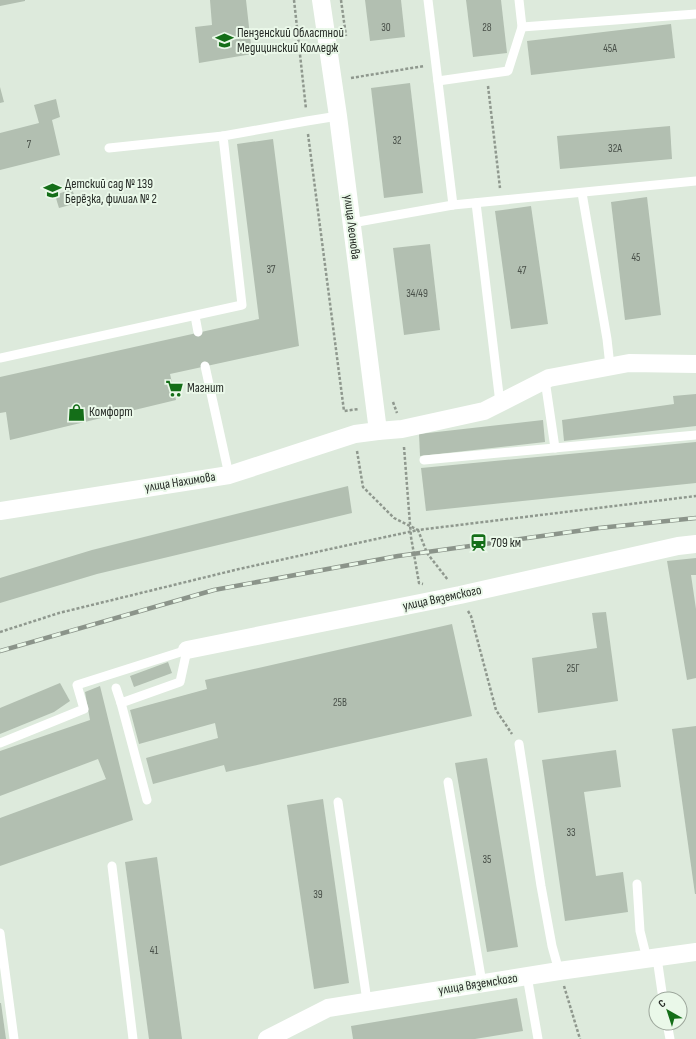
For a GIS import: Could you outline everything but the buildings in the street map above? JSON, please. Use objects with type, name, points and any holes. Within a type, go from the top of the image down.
[{"type":"street","name":"улица Леонова","points":[[321,0],[338,116],[378,431]]},
{"type":"street","points":[[355,434],[402,429],[484,411],[549,378],[629,363],[696,364]]},
{"type":"street","name":"улица Нахимова","points":[[0,511],[230,475],[355,434]]},
{"type":"street","name":"улица Вяземского","points":[[187,650],[460,595],[671,548],[696,544]]},
{"type":"street","name":"улица Вяземского","points":[[267,1039],[328,1008],[559,971],[696,952]]},
{"type":"lane","points":[[428,0],[453,205]]},
{"type":"lane","points":[[438,81],[508,71],[522,27],[518,0]]},
{"type":"lane","points":[[522,27],[696,14]]},
{"type":"lane","points":[[109,148],[223,136],[338,116]]},
{"type":"lane","points":[[0,358],[242,305],[223,136]]},
{"type":"lane","points":[[352,223],[453,205],[696,181]]},
{"type":"lane","points":[[582,192],[607,339],[610,366]]},
{"type":"lane","points":[[476,203],[500,403]]},
{"type":"lane","points":[[195,316],[198,332]]},
{"type":"lane","points":[[205,366],[230,475]]},
{"type":"lane","points":[[545,380],[555,448]]},
{"type":"lane","points":[[424,460],[696,435]]},
{"type":"lane","points":[[0,743],[84,709],[77,685],[187,650],[180,682],[121,703]]},
{"type":"lane","points":[[116,688],[147,800]]},
{"type":"lane","points":[[519,744],[541,886],[552,946],[559,971]]},
{"type":"lane","points":[[448,782],[482,983]]},
{"type":"lane","points":[[338,802],[367,1001]]},
{"type":"lane","points":[[112,866],[133,1039]]},
{"type":"lane","points":[[637,884],[640,931],[652,959],[662,991]]},
{"type":"lane","points":[[0,933],[14,1039]]},
{"type":"lane","points":[[528,976],[538,1039]]},
{"type":"path","points":[[294,0],[307,121],[344,411]]},
{"type":"path","points":[[351,78],[436,64]]},
{"type":"path","points":[[487,74],[502,200]]},
{"type":"path","points":[[402,429],[411,537],[419,583],[426,584]]},
{"type":"path","points":[[355,434],[363,487],[394,518],[418,530],[427,553],[460,595],[470,616],[496,710],[519,744]]},
{"type":"path","points":[[0,632],[59,613],[119,598],[240,569],[418,530],[696,496]]},
{"type":"path","points":[[559,971],[580,1039]]},
{"type":"railway","points":[[0,651],[214,590],[398,556],[599,528],[696,518]]},
{"type":"place","name":"Пензенский Областной Медицинский Колледж","points":[[224,40]]},
{"type":"place","name":"Детский сад № 139 Берёзка, филиал № 2","points":[[52,191]]},
{"type":"place","name":"Магнит","points":[[174,388]]},
{"type":"place","name":"Комфорт","points":[[76,412]]},
{"type":"place","name":"709 км","points":[[478,543]]}]
